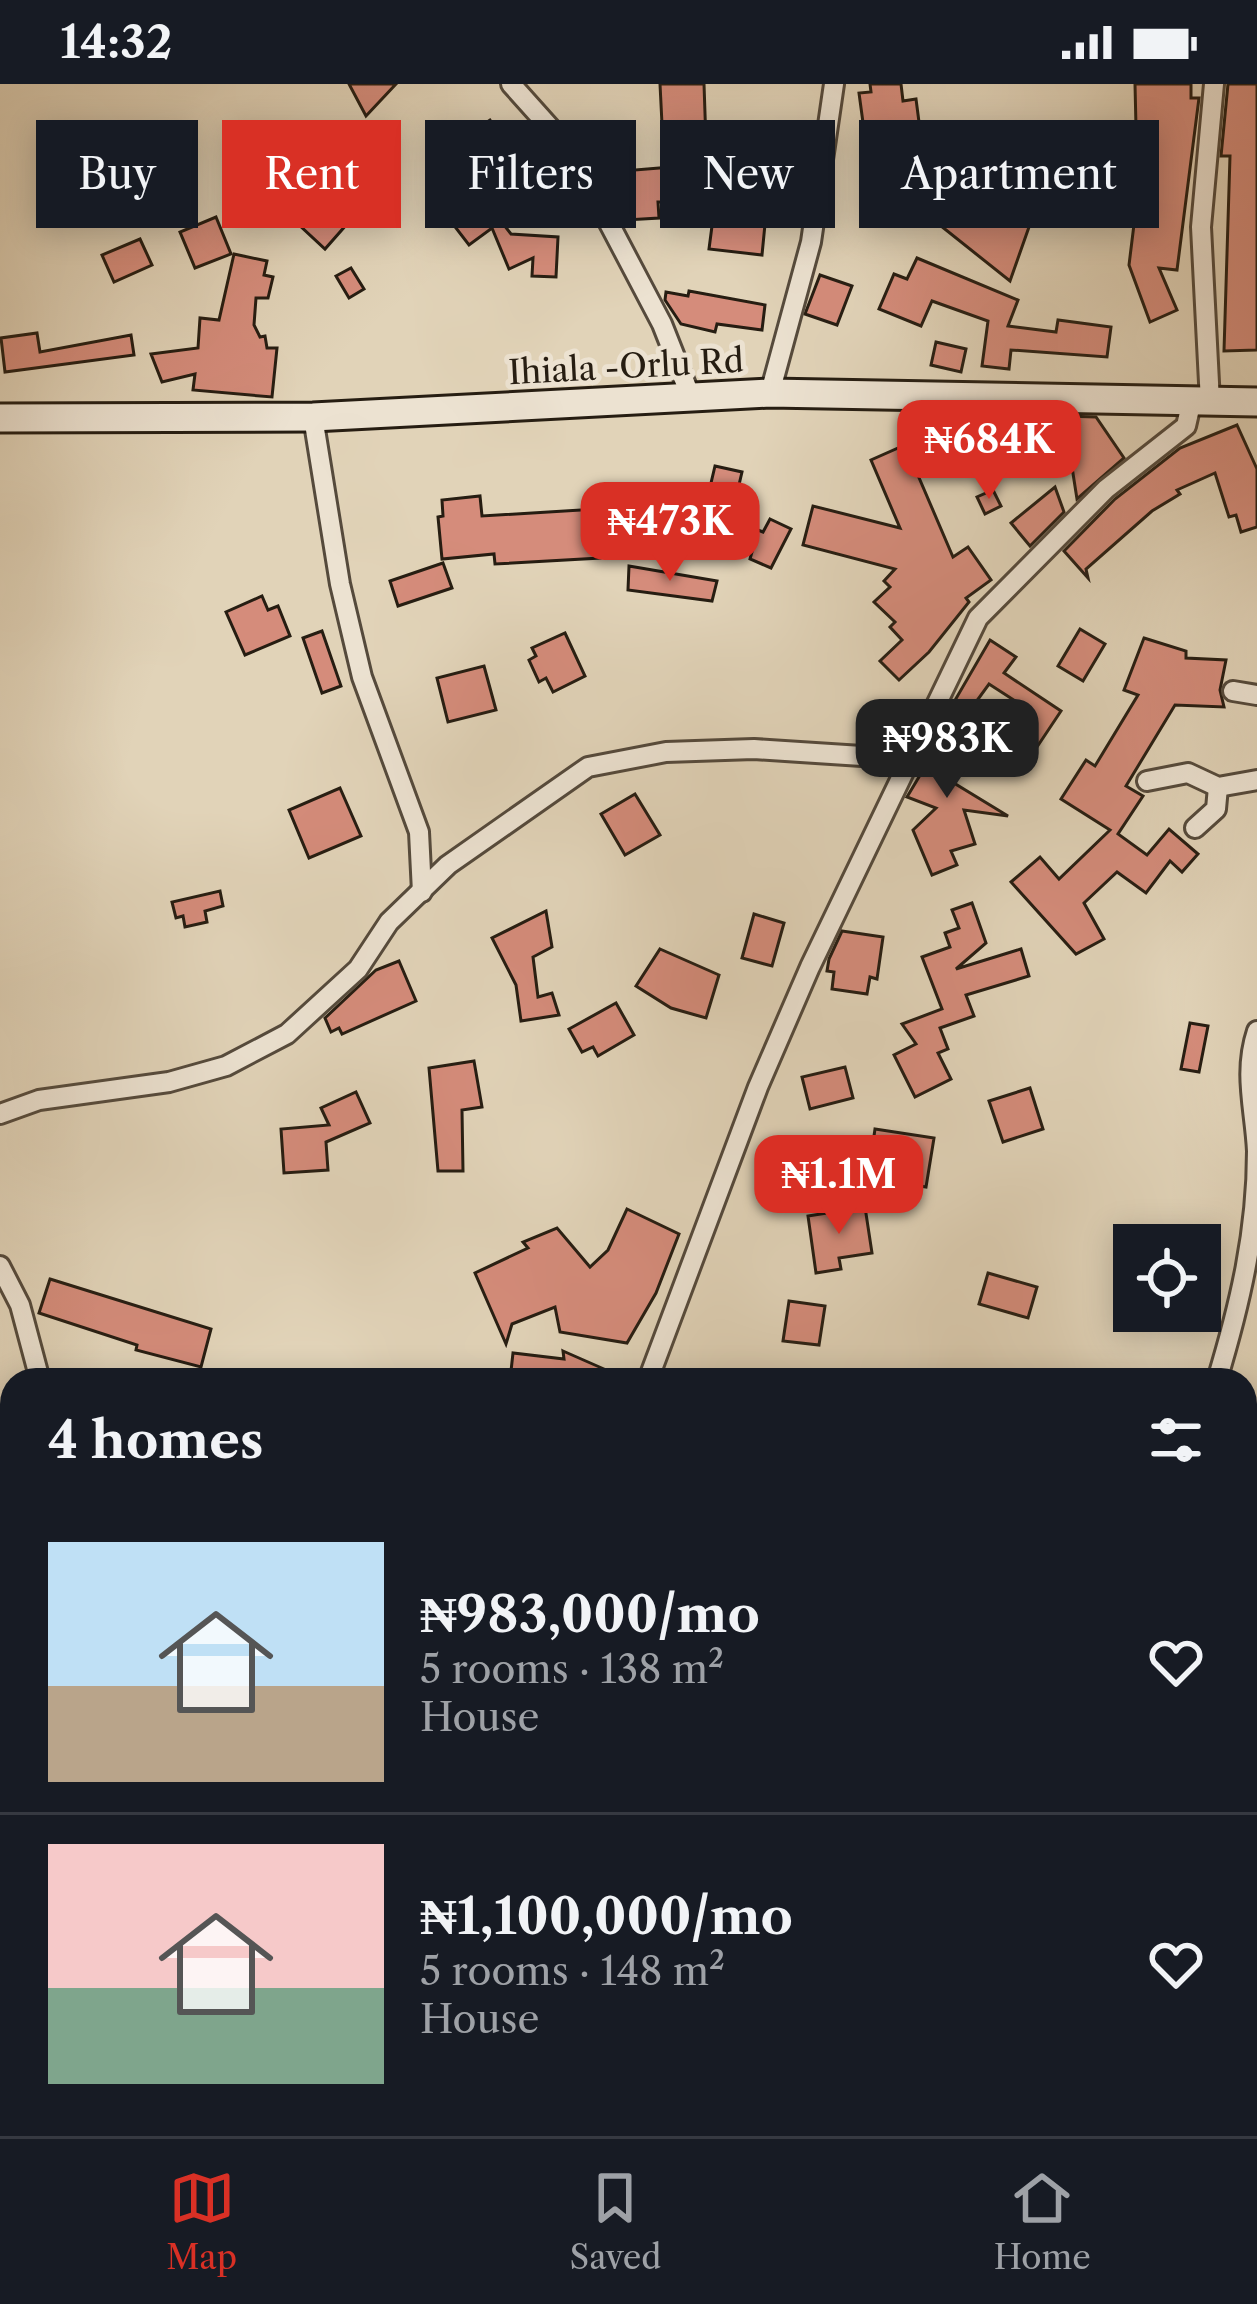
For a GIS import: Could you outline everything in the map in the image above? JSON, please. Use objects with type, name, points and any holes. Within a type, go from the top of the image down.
[{"type":"main road","name":"Ihiala -Orlu Rd","points":[[0,418],[314,417],[770,393],[1257,402]]},
{"type":"street","points":[[511,84],[571,151],[662,324],[692,400]]},
{"type":"street","points":[[770,393],[811,242],[834,84]]},
{"type":"street","points":[[653,1368],[758,1087],[908,758],[978,618],[1106,489],[1186,426],[1200,403],[1201,227],[1214,84]]},
{"type":"street","points":[[314,417],[340,584],[362,677],[418,832],[422,892]]},
{"type":"street","points":[[1234,692],[1257,694]]},
{"type":"street","points":[[0,1114],[39,1100],[169,1082],[226,1066],[287,1034],[358,968],[389,922],[448,865],[588,767],[666,752],[732,750],[908,758]]},
{"type":"street","points":[[1148,781],[1188,773],[1218,787],[1257,780]]},
{"type":"street","points":[[1195,828],[1216,808],[1218,787]]},
{"type":"street","points":[[1221,1368],[1249,1278],[1257,1150],[1249,1055],[1257,1031]]},
{"type":"street","points":[[0,1266],[20,1305],[37,1368]]},
{"type":"building","points":[[349,84],[396,84],[366,116]]},
{"type":"building","points":[[660,84],[704,84],[705,120],[662,120]]},
{"type":"building","points":[[870,84],[901,84],[903,101],[916,99],[919,120],[863,120],[859,93],[871,92]]},
{"type":"building","points":[[1135,84],[1191,84],[1191,98],[1199,98],[1177,270],[1159,268],[1177,310],[1150,322],[1129,265],[1134,228],[1159,228],[1159,120],[1136,120]]},
{"type":"building","points":[[1228,84],[1257,84],[1257,350],[1224,351],[1230,156],[1221,156]]},
{"type":"building","points":[[660,168],[659,218],[636,219],[636,170]]},
{"type":"building","points":[[216,217],[231,254],[195,268],[180,232]]},
{"type":"building","points":[[302,228],[343,228],[325,249]]},
{"type":"building","points":[[456,228],[492,228],[469,245]]},
{"type":"building","points":[[492,228],[558,237],[556,277],[532,276],[533,258],[509,269]]},
{"type":"building","points":[[712,228],[765,228],[762,255],[709,249]]},
{"type":"building","points":[[944,228],[1029,228],[1010,281]]},
{"type":"building","points":[[140,239],[152,265],[114,282],[102,255]]},
{"type":"building","points":[[234,254],[267,261],[264,275],[273,277],[268,298],[256,298],[254,325],[260,337],[265,336],[267,348],[277,348],[272,397],[193,390],[195,374],[162,382],[151,354],[198,348],[200,318],[219,320]]},
{"type":"building","points":[[917,258],[1018,300],[1008,326],[1056,332],[1058,320],[1111,327],[1107,357],[1011,350],[1009,369],[982,366],[988,321],[932,301],[921,326],[879,309],[894,274],[907,279]]},
{"type":"building","points":[[351,268],[364,289],[349,298],[336,276]]},
{"type":"building","points":[[820,275],[852,286],[837,325],[805,314]]},
{"type":"building","points":[[689,291],[765,305],[762,330],[717,324],[715,332],[681,324],[665,300],[666,292],[688,296]]},
{"type":"building","points":[[37,333],[40,352],[131,335],[134,355],[5,372],[1,338]]},
{"type":"building","points":[[936,342],[966,349],[961,372],[931,365]]},
{"type":"building","points":[[1064,416],[1096,417],[1124,458],[1077,499]]},
{"type":"building","points":[[1237,425],[1257,469],[1257,527],[1241,532],[1236,515],[1229,517],[1215,473],[1177,490],[1180,494],[1152,511],[1086,569],[1088,578],[1064,551],[1115,499],[1180,448]]},
{"type":"building","points":[[905,445],[953,557],[968,547],[991,580],[966,598],[969,602],[929,652],[899,680],[880,661],[902,640],[890,627],[895,622],[874,602],[890,587],[884,581],[895,569],[803,545],[813,506],[900,528],[871,460]]},
{"type":"building","points":[[715,466],[742,472],[734,506],[707,500]]},
{"type":"building","points":[[1055,487],[1064,512],[1030,546],[1011,523]]},
{"type":"building","points":[[993,490],[1001,506],[985,514],[977,497]]},
{"type":"building","points":[[480,496],[482,516],[597,509],[600,558],[495,564],[494,554],[442,559],[438,517],[443,516],[442,500]]},
{"type":"building","points":[[770,519],[791,529],[771,568],[750,559],[758,530],[763,532]]},
{"type":"building","points":[[443,563],[452,588],[398,606],[390,581]]},
{"type":"building","points":[[629,566],[717,581],[712,601],[628,590]]},
{"type":"building","points":[[262,596],[268,610],[278,606],[290,636],[245,655],[226,612]]},
{"type":"building","points":[[1080,629],[1105,644],[1083,681],[1058,666]]},
{"type":"building","points":[[322,631],[341,686],[322,693],[303,638]]},
{"type":"building","points":[[565,633],[585,676],[553,692],[546,678],[539,682],[529,660],[536,656],[532,648]]},
{"type":"building","points":[[1144,638],[1186,651],[1186,658],[1226,660],[1220,690],[1224,707],[1175,705],[1126,786],[1143,796],[1118,834],[1147,855],[1169,829],[1198,854],[1182,872],[1170,861],[1146,893],[1117,872],[1084,903],[1104,939],[1076,954],[1011,882],[1040,857],[1059,879],[1110,830],[1061,799],[1086,760],[1095,766],[1138,695],[1124,690]]},
{"type":"building","points":[[990,640],[1016,657],[1004,673],[1061,711],[1029,759],[1000,739],[1023,706],[989,684],[960,724],[947,714]]},
{"type":"building","points":[[484,666],[496,710],[448,722],[437,678]]},
{"type":"building","points":[[953,720],[979,738],[949,780],[1008,816],[964,810],[975,844],[951,851],[957,865],[932,875],[913,830],[936,808],[907,797]]},
{"type":"building","points":[[340,788],[361,836],[309,858],[289,810]]},
{"type":"building","points":[[635,794],[660,835],[625,855],[601,814]]},
{"type":"building","points":[[220,891],[223,906],[205,911],[207,922],[185,927],[183,916],[176,918],[172,902]]},
{"type":"building","points":[[972,903],[986,943],[956,969],[1021,949],[1029,976],[966,995],[974,1016],[940,1028],[948,1049],[938,1053],[951,1079],[915,1097],[894,1055],[916,1044],[902,1024],[942,1009],[922,957],[950,947],[945,933],[959,928],[952,910]]},
{"type":"building","points":[[546,911],[552,947],[533,957],[538,997],[552,993],[559,1015],[521,1021],[516,985],[492,938]]},
{"type":"building","points":[[754,914],[784,923],[772,966],[742,958]]},
{"type":"building","points":[[842,931],[883,937],[877,979],[870,977],[867,994],[832,989],[834,972],[827,971],[829,959]]},
{"type":"building","points":[[660,949],[719,975],[706,1018],[671,1008],[636,986]]},
{"type":"building","points":[[399,961],[416,1001],[342,1034],[339,1028],[331,1032],[325,1018],[376,970]]},
{"type":"building","points":[[616,1003],[634,1035],[598,1056],[593,1047],[582,1052],[569,1029]]},
{"type":"building","points":[[1190,1023],[1208,1026],[1199,1072],[1181,1069]]},
{"type":"building","points":[[474,1061],[482,1107],[462,1110],[463,1171],[438,1171],[429,1068]]},
{"type":"building","points":[[845,1067],[853,1098],[810,1109],[802,1077]]},
{"type":"building","points":[[1030,1088],[1043,1129],[1003,1142],[989,1101]]},
{"type":"building","points":[[356,1092],[370,1123],[326,1142],[328,1170],[284,1173],[281,1129],[329,1125],[321,1108]]},
{"type":"building","points":[[875,1129],[934,1138],[926,1187],[868,1178]]},
{"type":"building","points":[[865,1207],[872,1253],[839,1258],[841,1269],[816,1273],[808,1216]]},
{"type":"building","points":[[627,1209],[679,1234],[656,1293],[627,1343],[560,1332],[555,1307],[512,1324],[506,1344],[475,1273],[528,1248],[523,1242],[557,1228],[590,1267],[608,1250]]},
{"type":"building","points":[[988,1273],[1037,1287],[1028,1318],[979,1304]]},
{"type":"building","points":[[50,1279],[211,1329],[201,1367],[136,1350],[137,1345],[39,1313]]},
{"type":"building","points":[[789,1301],[825,1306],[819,1345],[783,1341]]},
{"type":"building","points":[[563,1351],[602,1368],[511,1368],[513,1353],[564,1359]]}]
